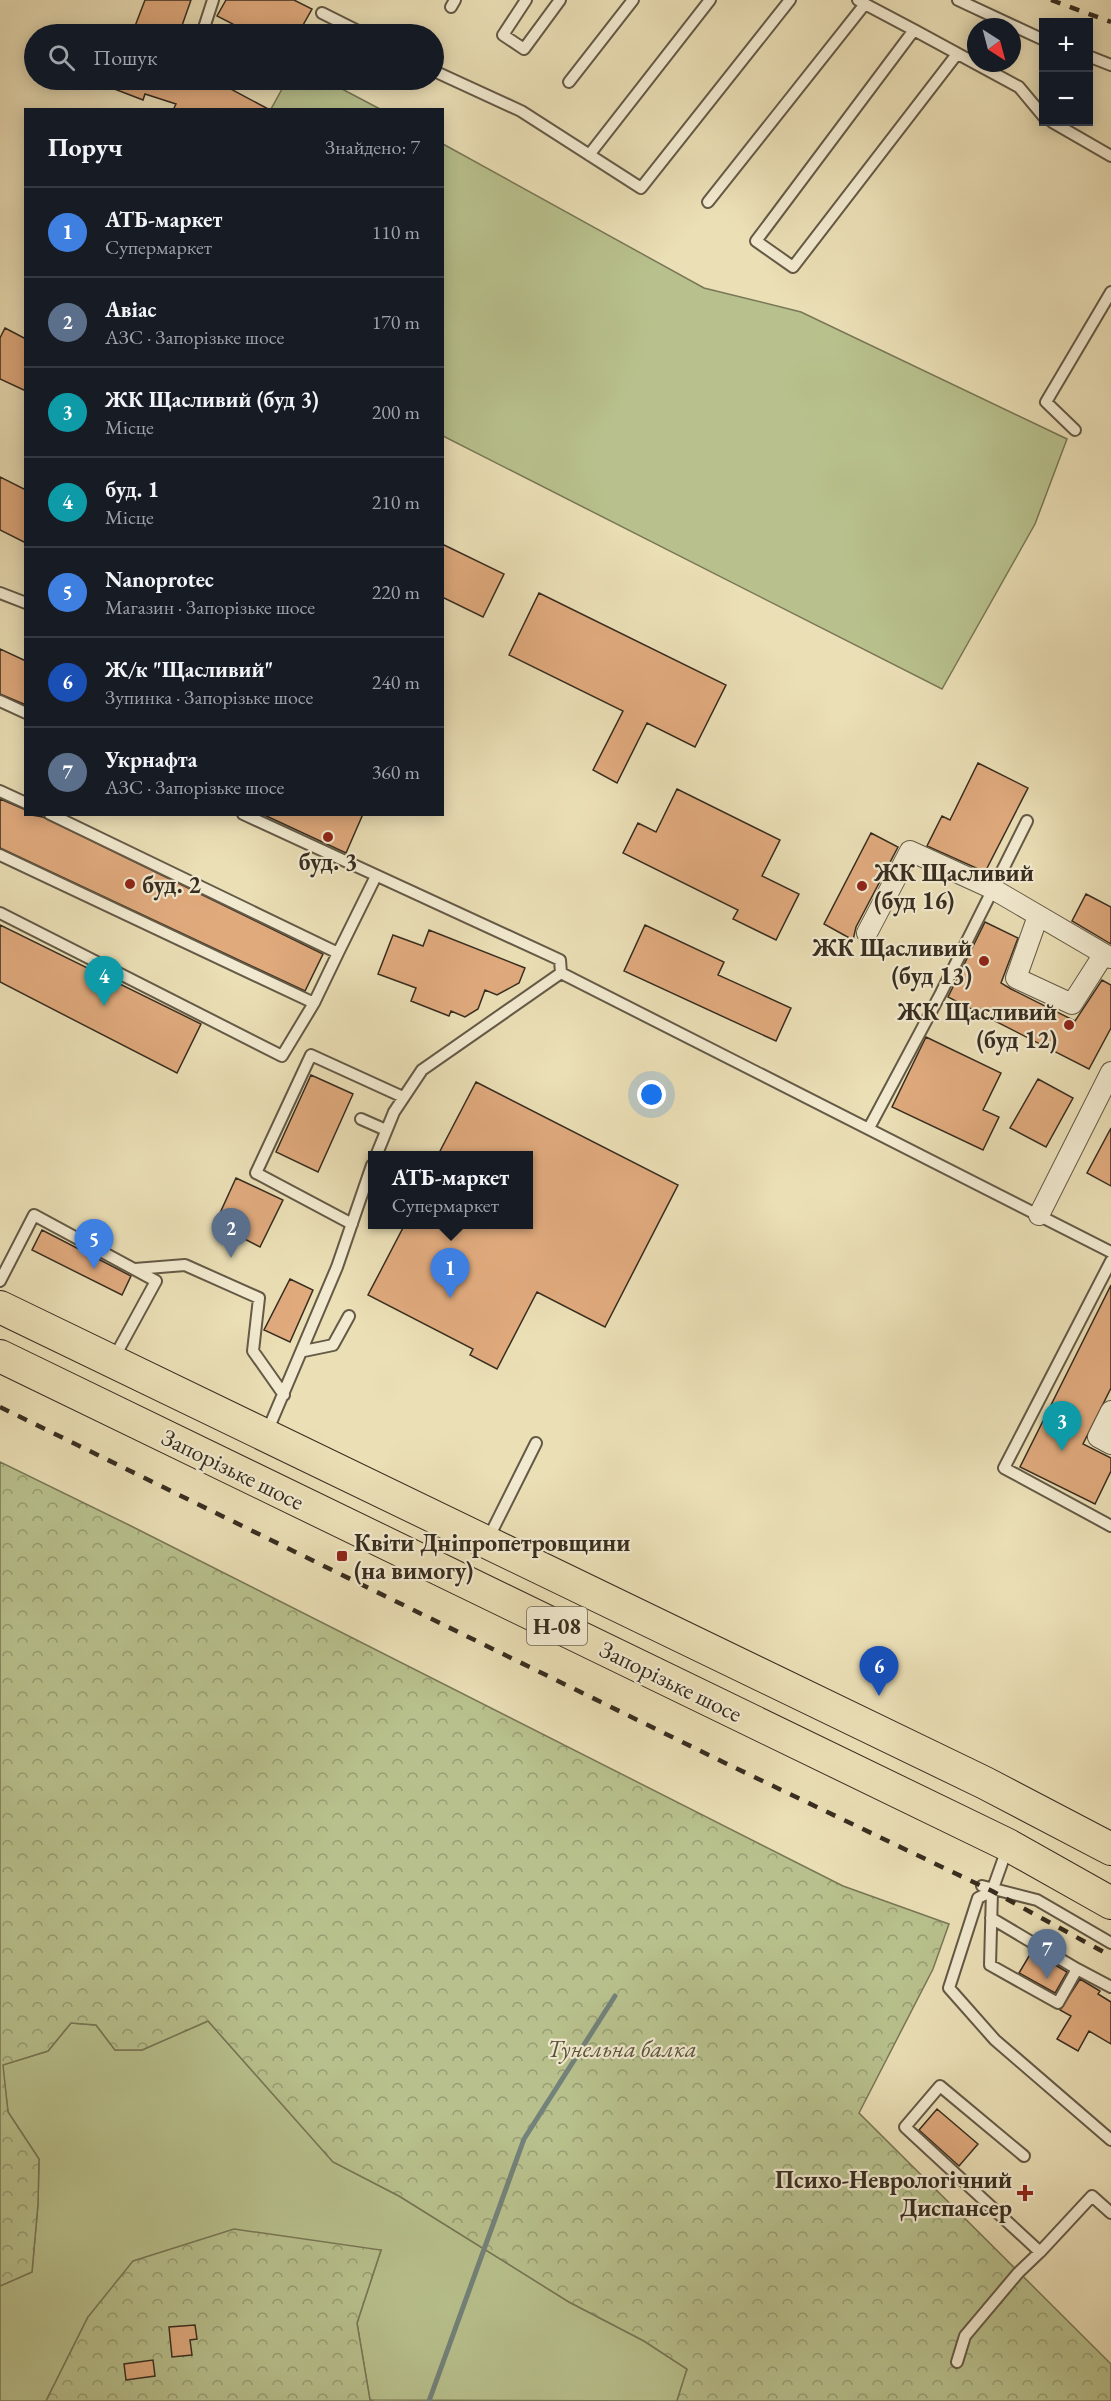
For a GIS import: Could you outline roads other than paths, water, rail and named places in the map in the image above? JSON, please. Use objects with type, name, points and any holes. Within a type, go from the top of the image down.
[{"type":"main road","name":"Запорізьке шосе","points":[[0,1307],[1107,1843]]},
{"type":"main road","name":"Запорізьке шосе","points":[[0,1356],[1008,1845],[1111,1903]]},
{"type":"street","points":[[867,933],[910,851],[993,889],[1108,956],[1072,1004],[1016,978],[1038,916]]},
{"type":"street","points":[[1039,1215],[1111,1072]]},
{"type":"street","points":[[1111,1411],[1098,1437],[1111,1444]]},
{"type":"lane","points":[[205,24],[213,0]]},
{"type":"lane","points":[[526,0],[503,35],[524,49],[560,0]]},
{"type":"lane","points":[[569,82],[633,0]]},
{"type":"lane","points":[[589,155],[710,0]]},
{"type":"lane","points":[[444,76],[521,111],[641,188],[790,0]]},
{"type":"lane","points":[[958,0],[1039,38]]},
{"type":"lane","points":[[708,202],[861,2],[1019,87],[1039,111]]},
{"type":"lane","points":[[322,13],[344,24]]},
{"type":"lane","points":[[915,30],[756,241],[793,267],[957,54]]},
{"type":"lane","points":[[1093,58],[1111,64]]},
{"type":"lane","points":[[1059,126],[1111,156]]},
{"type":"lane","points":[[1075,430],[1046,402],[1111,292]]},
{"type":"lane","points":[[0,592],[24,602]]},
{"type":"lane","points":[[0,701],[24,712]]},
{"type":"lane","points":[[0,791],[24,802]]},
{"type":"lane","points":[[54,816],[338,953]]},
{"type":"lane","points":[[247,816],[560,960],[561,973]]},
{"type":"lane","points":[[869,1128],[1027,821]]},
{"type":"lane","points":[[0,855],[314,1003]]},
{"type":"lane","points":[[0,913],[282,1056],[314,1003],[376,876]]},
{"type":"lane","points":[[378,1151],[403,1097],[422,1070],[434,1059],[561,973]]},
{"type":"lane","points":[[561,973],[1111,1252]]},
{"type":"lane","points":[[352,1224],[256,1173],[311,1054],[403,1097]]},
{"type":"lane","points":[[361,1119],[386,1130]]},
{"type":"lane","points":[[266,1436],[304,1350],[368,1177]]},
{"type":"lane","points":[[0,1281],[34,1215],[156,1281],[112,1361]]},
{"type":"lane","points":[[1111,1261],[1004,1468],[1111,1526]]},
{"type":"lane","points":[[135,1269],[185,1265],[259,1298],[253,1351],[284,1395]]},
{"type":"lane","points":[[304,1350],[333,1345],[349,1316]]},
{"type":"lane","points":[[486,1543],[536,1443]]},
{"type":"lane","points":[[1008,1845],[990,1888],[990,1965],[1058,2003],[1077,1968]]},
{"type":"lane","points":[[990,1888],[1037,1900],[1111,1943]]},
{"type":"lane","points":[[990,1888],[978,1898],[950,1988],[995,2040],[1111,2140]]},
{"type":"lane","points":[[991,1918],[1111,1987]]},
{"type":"lane","points":[[1024,2157],[940,2086],[905,2127],[1040,2252]]},
{"type":"lane","points":[[957,2362],[965,2336],[1018,2273],[1092,2196],[1111,2213]]},
{"type":"waterway","points":[[429,2401],[524,2139],[615,1996]]},
{"type":"railway","points":[[1051,0],[1111,22]]},
{"type":"railway","points":[[0,1407],[723,1762],[992,1891],[1111,1956]]},
{"type":"place","name":"буд. 3","points":[[328,837]]},
{"type":"place","name":"буд. 2","points":[[130,884]]},
{"type":"place","name":"ЖК Щасливий (буд 16)","points":[[862,886]]},
{"type":"place","name":"ЖК Щасливий (буд 13)","points":[[984,961]]},
{"type":"place","name":"буд. 1","points":[[104,1006]]},
{"type":"place","name":"ЖК Щасливий (буд 12)","points":[[1069,1025]]},
{"type":"place","name":"Авіас","points":[[231,1258]]},
{"type":"place","name":"Nanoprotec","points":[[94,1269]]},
{"type":"place","name":"АТБ-маркет","points":[[450,1298]]},
{"type":"place","name":"ЖК Щасливий (буд 3)","points":[[1062,1451]]},
{"type":"place","name":"Квіти Дніпропетровщини (на вимогу)","points":[[342,1556]]},
{"type":"place","name":"Ж/к \"Щасливий\"","points":[[879,1696]]},
{"type":"place","name":"Укрнафта","points":[[1047,1979]]},
{"type":"place","name":"Психо-Неврологічний Диспансер","points":[[1025,2193]]},
{"type":"park label","name":"Тунельна балка","points":[[622,2048]]}]
